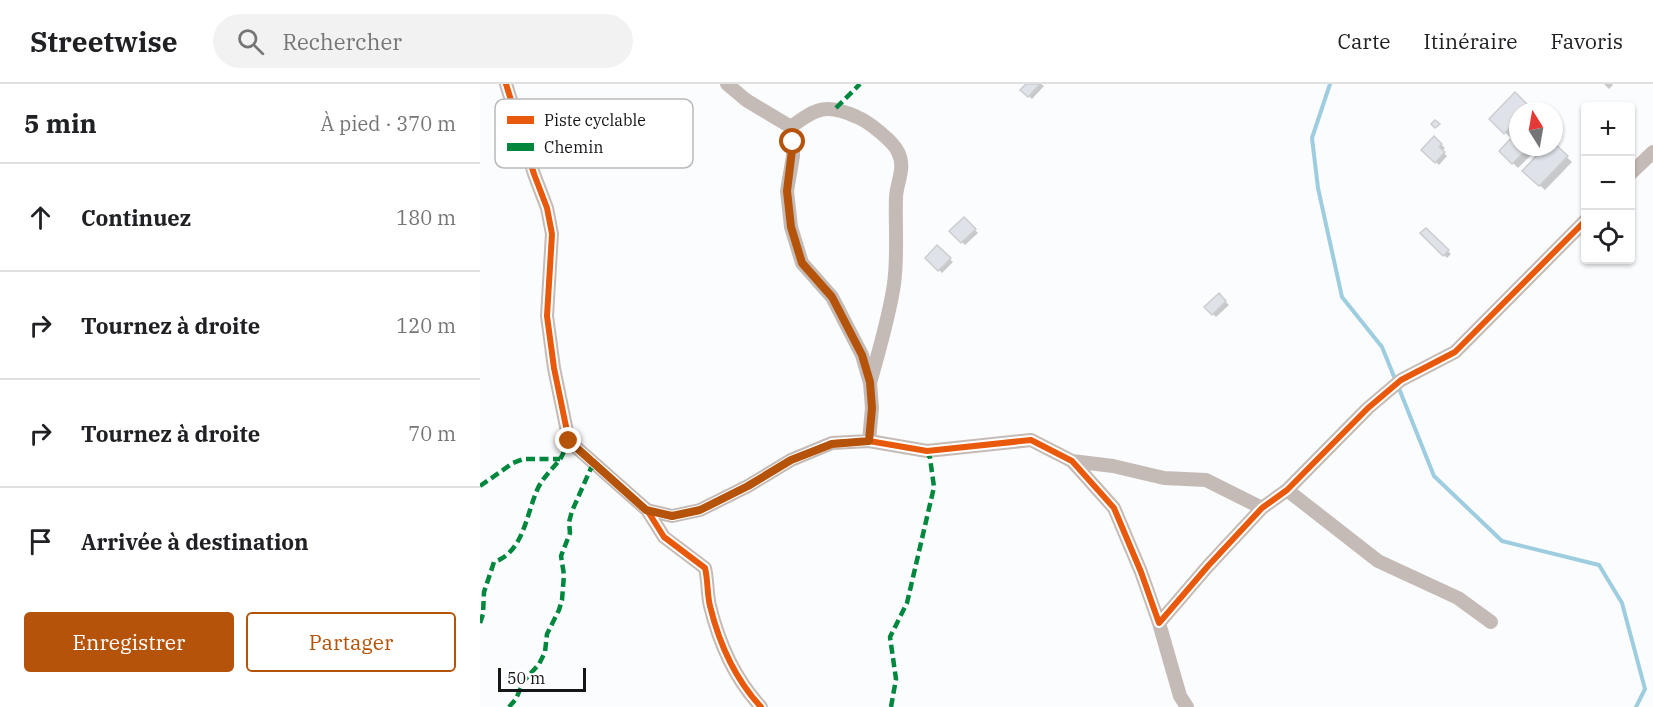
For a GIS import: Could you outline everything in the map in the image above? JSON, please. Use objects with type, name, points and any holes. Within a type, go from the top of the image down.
[{"type":"street","points":[[506,84],[511,99]]},
{"type":"street","points":[[727,84],[746,100],[790,127],[793,156],[787,191],[791,227],[802,263],[832,297],[862,355],[870,382],[872,408],[869,441]]},
{"type":"street","points":[[790,127],[810,112],[824,108],[836,108],[860,118],[898,151],[903,169],[897,193],[894,282],[886,326],[870,382]]},
{"type":"street","points":[[1635,169],[1653,152]]},
{"type":"street","points":[[532,168],[547,208],[552,234],[547,316],[554,368],[569,441],[646,510],[664,537],[705,568],[709,603],[725,651],[746,691],[761,707]]},
{"type":"street","points":[[1159,623],[1262,507],[1287,490],[1368,408],[1401,380],[1455,352],[1581,225]]},
{"type":"street","points":[[646,510],[672,516],[700,510],[748,486],[791,460],[832,444],[869,441],[927,451],[1031,440],[1071,461],[1114,508],[1141,572],[1159,623],[1180,696],[1187,707]]},
{"type":"street","points":[[1071,461],[1113,466],[1164,478],[1206,480],[1262,507]]},
{"type":"street","points":[[1287,490],[1378,561],[1458,598],[1491,622]]},
{"type":"building","points":[[1026,84],[1040,84],[1028,97],[1020,90]]},
{"type":"building","points":[[1515,92],[1525,102],[1509,102],[1509,129],[1504,134],[1489,119]]},
{"type":"building","points":[[1435,120],[1440,124],[1435,128],[1431,124]]},
{"type":"building","points":[[1434,136],[1442,144],[1439,147],[1445,152],[1435,163],[1421,150]]},
{"type":"building","points":[[1509,140],[1509,156],[1520,156],[1512,164],[1499,151]]},
{"type":"building","points":[[1563,151],[1568,156],[1539,186],[1522,171],[1536,156],[1563,156]]},
{"type":"building","points":[[964,217],[976,229],[961,243],[949,231]]},
{"type":"building","points":[[1426,228],[1449,250],[1443,256],[1420,233]]},
{"type":"building","points":[[937,245],[951,258],[938,271],[925,258]]},
{"type":"building","points":[[1219,293],[1226,301],[1212,315],[1204,307]]},
{"type":"waterway","points":[[1330,84],[1312,138],[1318,188],[1342,297],[1382,347],[1395,379]]},
{"type":"waterway","points":[[1398,386],[1434,476],[1502,541],[1599,565],[1622,603],[1645,689],[1636,707]]},
{"type":"marked path","points":[[836,108],[860,84]]},
{"type":"marked path","points":[[480,623],[483,614],[484,592],[494,562],[504,557],[518,541],[538,488],[560,460],[569,441]]},
{"type":"marked path","points":[[891,707],[896,679],[890,637],[907,603],[934,487],[927,451]]},
{"type":"marked path","points":[[480,486],[513,463],[523,459],[560,459]]},
{"type":"marked path","points":[[509,707],[516,699],[523,682],[539,664],[545,652],[547,634],[562,600],[564,575],[561,556],[570,533],[569,522],[572,511],[591,468],[599,467]]},
{"type":"cycle path","points":[[506,84],[511,99]]},
{"type":"cycle path","points":[[532,168],[547,208],[552,234],[547,316],[554,368],[569,441],[647,510],[664,537],[705,568],[710,606],[723,647],[743,685],[761,707]]},
{"type":"cycle path","points":[[647,510],[672,516],[700,510],[748,486],[791,460],[832,443],[869,441],[927,451],[1031,440],[1072,461],[1114,508],[1141,572],[1159,623],[1262,508],[1287,490],[1368,408],[1401,380],[1455,352],[1581,225]]},
{"type":"route","points":[[569,441],[646,510],[672,516],[700,510],[748,486],[791,460],[832,444],[869,441],[872,408],[870,382],[862,355],[832,297],[802,263],[791,227],[787,191],[793,142]]}]
